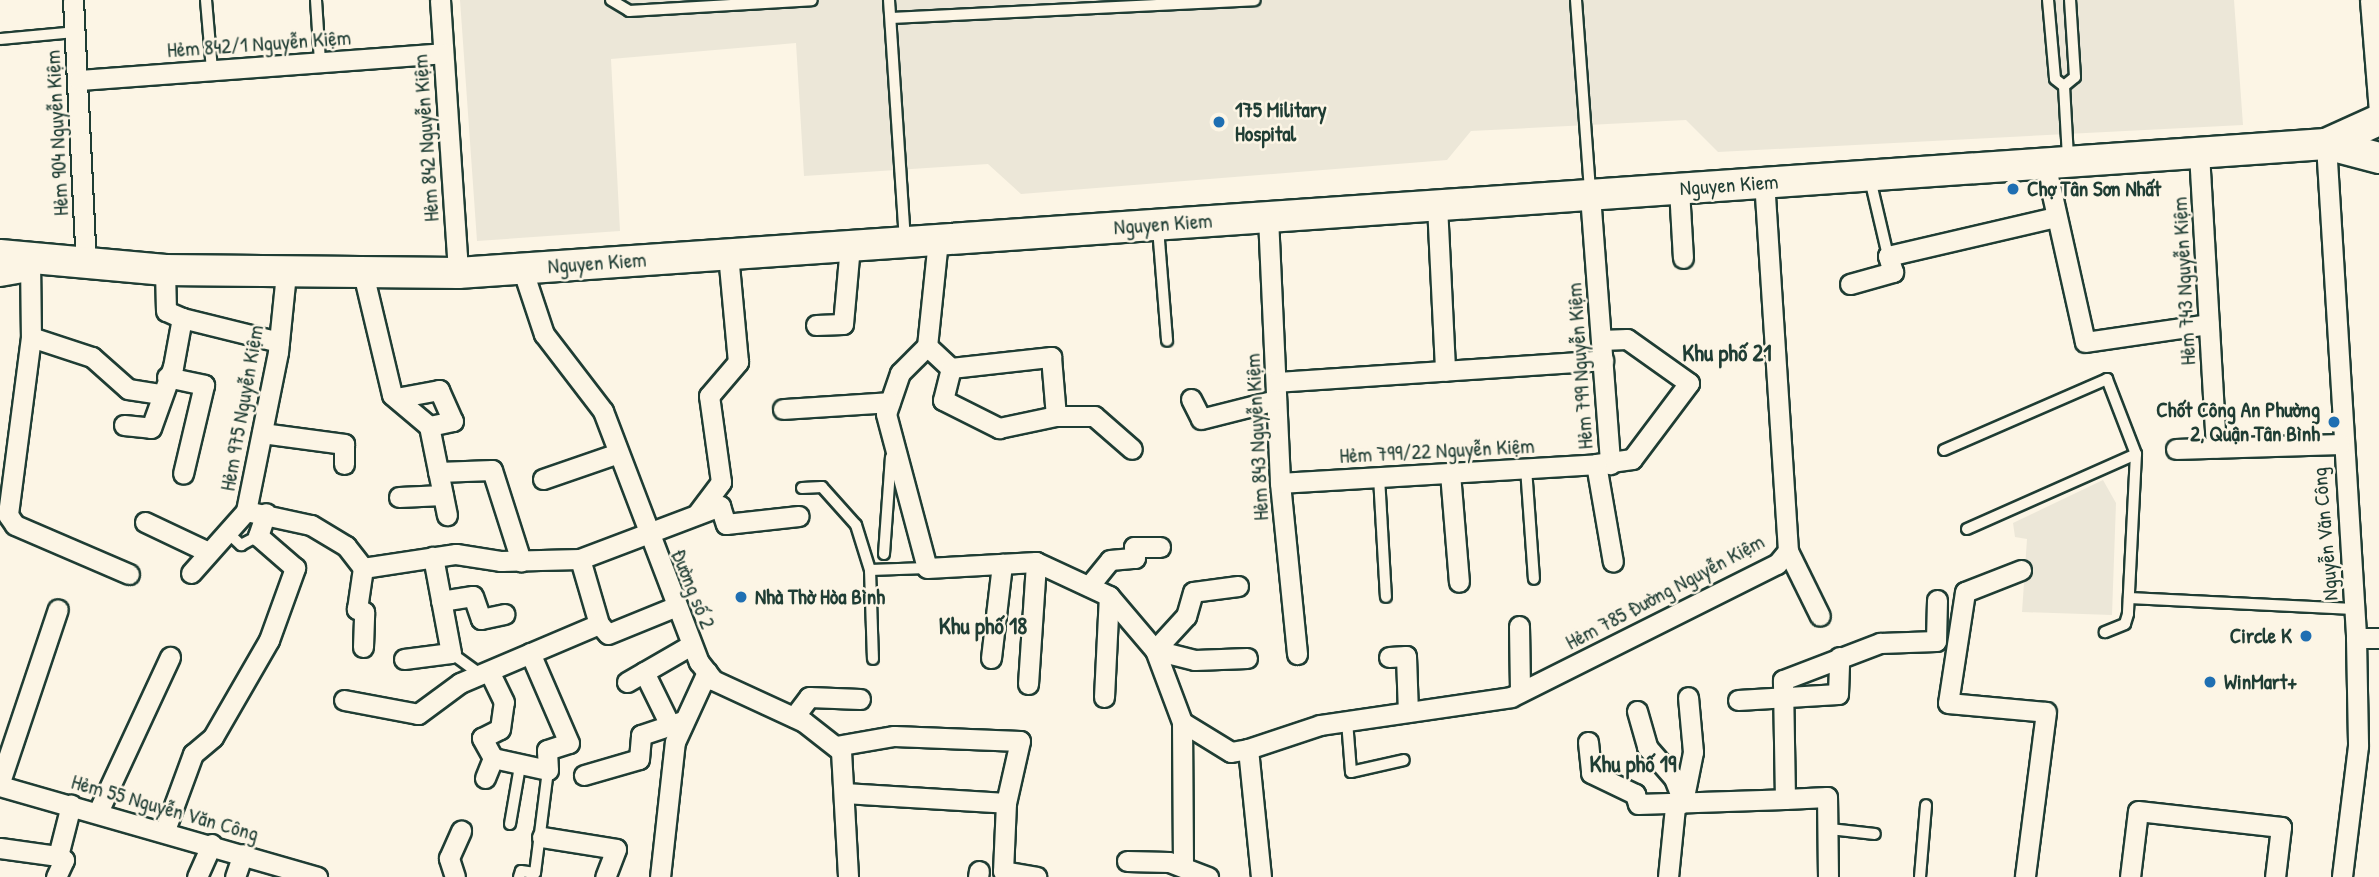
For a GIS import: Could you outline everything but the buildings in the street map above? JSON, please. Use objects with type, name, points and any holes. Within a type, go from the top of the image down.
[{"type":"main road","name":"Nguyen Kiem","points":[[2326,144],[2379,120]]},
{"type":"main road","points":[[2326,144],[2379,140]]},
{"type":"main road","name":"Nguyen Kiem","points":[[0,255],[30,265],[86,264],[165,270],[286,273],[458,273],[2326,144],[2379,158]]},
{"type":"street","name":"Hẻm 904 Nguyễn Kiệm","points":[[73,0],[86,264]]},
{"type":"street","name":"Hẻm 842 Nguyễn Kiệm","points":[[440,0],[458,273]]},
{"type":"street","points":[[2370,0],[2379,112]]},
{"type":"street","name":"Hẻm 842/1 Nguyễn Kiệm","points":[[79,80],[443,53]]},
{"type":"street","name":"Nguyễn Văn Công","points":[[2326,144],[2340,444],[2356,638],[2358,746],[2342,877]]},
{"type":"street","name":"Hẻm 743 Nguyễn Kiệm","points":[[2199,153],[2216,448]]},
{"type":"street","points":[[2057,163],[2056,217],[2085,342],[2209,324]]},
{"type":"street","name":"Hẻm 785 Đường Nguyễn Kiệm","points":[[1248,750],[1347,721],[1520,692],[1777,564],[1788,551],[1764,183]]},
{"type":"street","points":[[1679,189],[1683,258]]},
{"type":"street","name":"Hẻm 799 Nguyễn Kiệm","points":[[1590,195],[1603,360],[1603,464],[1613,562]]},
{"type":"street","points":[[1437,205],[1446,371]]},
{"type":"street","name":"Hẻm 843 Nguyễn Kiệm","points":[[1268,217],[1280,483],[1297,654]]},
{"type":"street","points":[[1850,284],[1892,272],[1888,256],[2056,217]]},
{"type":"street","points":[[937,240],[927,346],[900,373],[890,402],[892,440],[927,568],[1037,562],[1109,596],[1156,650],[1182,722],[1183,866]]},
{"type":"street","points":[[816,325],[844,324],[850,245]]},
{"type":"street","points":[[697,514],[721,482],[709,396],[738,362],[728,254]]},
{"type":"street","points":[[0,276],[30,265],[31,337],[13,445],[19,466],[10,520],[129,574]]},
{"type":"street","name":"Đường số 2","points":[[522,268],[544,334],[603,411],[674,607],[706,672]]},
{"type":"street","points":[[165,270],[166,311],[182,318],[279,342]]},
{"type":"street","points":[[363,272],[396,398],[429,426],[447,515]]},
{"type":"street","name":"Hẻm 975 Nguyễn Kiệm","points":[[191,573],[206,551],[246,511],[279,342],[286,273]]},
{"type":"street","points":[[124,425],[151,428],[182,318]]},
{"type":"street","points":[[31,337],[92,358],[128,389],[204,385],[183,474]]},
{"type":"street","points":[[1601,340],[1627,339],[1689,383],[1632,459],[1603,464]]},
{"type":"street","points":[[927,346],[951,368],[1051,357],[1056,416]]},
{"type":"street","points":[[1191,399],[1201,419],[1276,391],[1446,371],[1603,360]]},
{"type":"street","points":[[951,368],[943,400],[999,428],[1056,416],[1094,416],[1132,449]]},
{"type":"street","points":[[396,398],[439,390],[453,421],[429,426]]},
{"type":"street","points":[[783,409],[890,402]]},
{"type":"street","points":[[262,433],[344,444],[345,464]]},
{"type":"street","points":[[2176,449],[2340,444]]},
{"type":"street","points":[[542,479],[618,453]]},
{"type":"street","name":"Hẻm 799/22 Nguyễn Kiệm","points":[[1280,483],[1603,464]]},
{"type":"street","points":[[438,472],[492,470],[521,561]]},
{"type":"street","points":[[1450,473],[1459,582]]},
{"type":"street","points":[[399,497],[443,495]]},
{"type":"street","points":[[363,568],[433,557],[521,561],[580,559],[720,506],[726,524],[799,516]]},
{"type":"street","points":[[246,511],[266,513],[311,525],[346,547],[363,568],[357,609],[364,612],[363,647]]},
{"type":"street","points":[[165,830],[193,754],[213,737],[269,640],[295,568],[258,536],[266,513]]},
{"type":"street","points":[[145,522],[206,551]]},
{"type":"street","points":[[1088,586],[1110,560],[1135,558],[1134,547],[1160,547]]},
{"type":"street","points":[[1788,551],[1819,616]]},
{"type":"street","points":[[404,659],[451,653],[433,557]]},
{"type":"street","points":[[580,559],[599,624],[608,634],[674,607]]},
{"type":"street","points":[[1028,684],[1037,562]]},
{"type":"street","points":[[991,658],[1002,564]]},
{"type":"street","points":[[2021,570],[1965,592],[1948,703],[2046,712],[2025,877]]},
{"type":"street","points":[[1156,650],[1186,615],[1194,592],[1238,586]]},
{"type":"street","points":[[441,601],[472,596],[481,620],[505,614]]},
{"type":"street","points":[[1104,698],[1109,596]]},
{"type":"street","points":[[1785,799],[1780,693],[1783,680],[1880,643],[1936,640],[1937,600]]},
{"type":"street","points":[[0,784],[58,609]]},
{"type":"street","points":[[344,701],[418,714],[484,673],[599,624]]},
{"type":"street","points":[[1519,626],[1520,692]]},
{"type":"street","points":[[2356,638],[2379,638]]},
{"type":"street","points":[[677,723],[636,677],[691,645]]},
{"type":"street","points":[[1156,650],[1195,660],[1247,658]]},
{"type":"street","points":[[484,673],[504,702],[500,729],[482,738],[493,758],[548,770],[547,750],[569,743],[530,653]]},
{"type":"street","points":[[1389,657],[1406,656],[1408,712]]},
{"type":"street","points":[[98,812],[170,657]]},
{"type":"street","points":[[1738,700],[1780,693],[1838,694],[1839,657]]},
{"type":"street","points":[[660,877],[677,723],[706,672],[794,717],[836,747],[844,793],[848,877]]},
{"type":"street","points":[[794,717],[808,697],[860,699]]},
{"type":"street","points":[[1668,877],[1675,807],[1683,802],[1693,752],[1688,697]]},
{"type":"street","points":[[1637,711],[1647,747],[1674,778],[1683,802]]},
{"type":"street","points":[[1182,722],[1231,752],[1248,750],[1261,877]]},
{"type":"street","points":[[584,775],[639,758],[641,735],[677,723]]},
{"type":"street","points":[[836,747],[894,736],[1020,741],[1006,803],[1003,870],[1036,877]]},
{"type":"street","points":[[1588,742],[1591,773],[1635,794],[1638,804],[1827,797],[1830,829],[1828,877]]},
{"type":"street","points":[[485,778],[493,758]]},
{"type":"street","name":"Hẻm 55 Nguyễn Văn Công","points":[[0,784],[165,830],[317,877]]},
{"type":"street","points":[[844,793],[1006,803]]},
{"type":"street","points":[[58,856],[71,805]]},
{"type":"street","points":[[2130,877],[2138,811],[2281,827],[2275,877]]},
{"type":"street","points":[[455,877],[449,858],[461,831]]},
{"type":"street","points":[[542,837],[616,849],[605,877]]},
{"type":"street","points":[[197,877],[212,844]]},
{"type":"street","points":[[0,848],[58,856],[64,860],[56,877]]},
{"type":"street","points":[[235,877],[243,853]]},
{"type":"street","points":[[1127,861],[1183,866],[1208,877]]},
{"type":"lane","points":[[206,0],[212,70]]},
{"type":"lane","points":[[316,0],[320,62]]},
{"type":"lane","points":[[611,0],[628,11],[812,0]]},
{"type":"lane","points":[[889,0],[905,242]]},
{"type":"lane","points":[[891,18],[1255,0]]},
{"type":"lane","points":[[1576,0],[1590,195]]},
{"type":"lane","points":[[2048,0],[2055,79],[2064,86]]},
{"type":"lane","points":[[2057,163],[2064,86],[2075,77],[2070,0]]},
{"type":"lane","points":[[0,39],[75,32]]},
{"type":"lane","points":[[1869,176],[1888,256]]},
{"type":"lane","points":[[1157,224],[1167,341]]},
{"type":"lane","points":[[1944,450],[2107,379],[2136,454],[2129,598],[2125,624],[2105,632]]},
{"type":"lane","points":[[884,554],[892,440]]},
{"type":"lane","points":[[1967,529],[2136,454]]},
{"type":"lane","points":[[1526,468],[1534,579]]},
{"type":"lane","points":[[1379,477],[1386,597]]},
{"type":"lane","points":[[802,488],[822,487],[856,525],[870,570],[873,659]]},
{"type":"lane","points":[[226,530],[241,545],[258,536]]},
{"type":"lane","points":[[870,570],[927,568]]},
{"type":"lane","points":[[2129,598],[2354,609]]},
{"type":"lane","points":[[451,653],[484,673]]},
{"type":"lane","points":[[1347,721],[1351,772],[1404,760]]},
{"type":"lane","points":[[510,824],[520,766]]},
{"type":"lane","points":[[519,877],[521,871],[535,873],[542,837],[548,770]]},
{"type":"lane","points":[[1920,877],[1926,805]]},
{"type":"lane","points":[[1830,829],[1875,834]]},
{"type":"shaded area","name":"175 Military Hospital","points":[[460,0],[2234,0],[2243,125],[1718,152],[1686,120],[1471,131],[1447,160],[1021,194],[988,164],[804,176],[796,43],[611,59],[620,231],[477,241]]},
{"type":"shaded area","points":[[2103,480],[2116,503],[2112,615],[2022,612],[2027,539],[2015,537],[2013,523]]},
{"type":"place","name":"175 Military Hospital","points":[[1219,122]]},
{"type":"place","name":"Chợ Tân Sơn Nhất","points":[[2013,189]]},
{"type":"place","name":"Chốt Công An Phường 2, Quận Tân Bình","points":[[2334,422]]},
{"type":"place","name":"Nhà Thờ Hòa Bình","points":[[741,597]]},
{"type":"place","name":"Circle K","points":[[2306,636]]},
{"type":"place","name":"WinMart+","points":[[2210,682]]},
{"type":"district","name":"Khu phố 21","points":[[1727,353]]},
{"type":"district","name":"Khu phố 18","points":[[983,626]]},
{"type":"district","name":"Khu phố 19","points":[[1633,764]]}]
